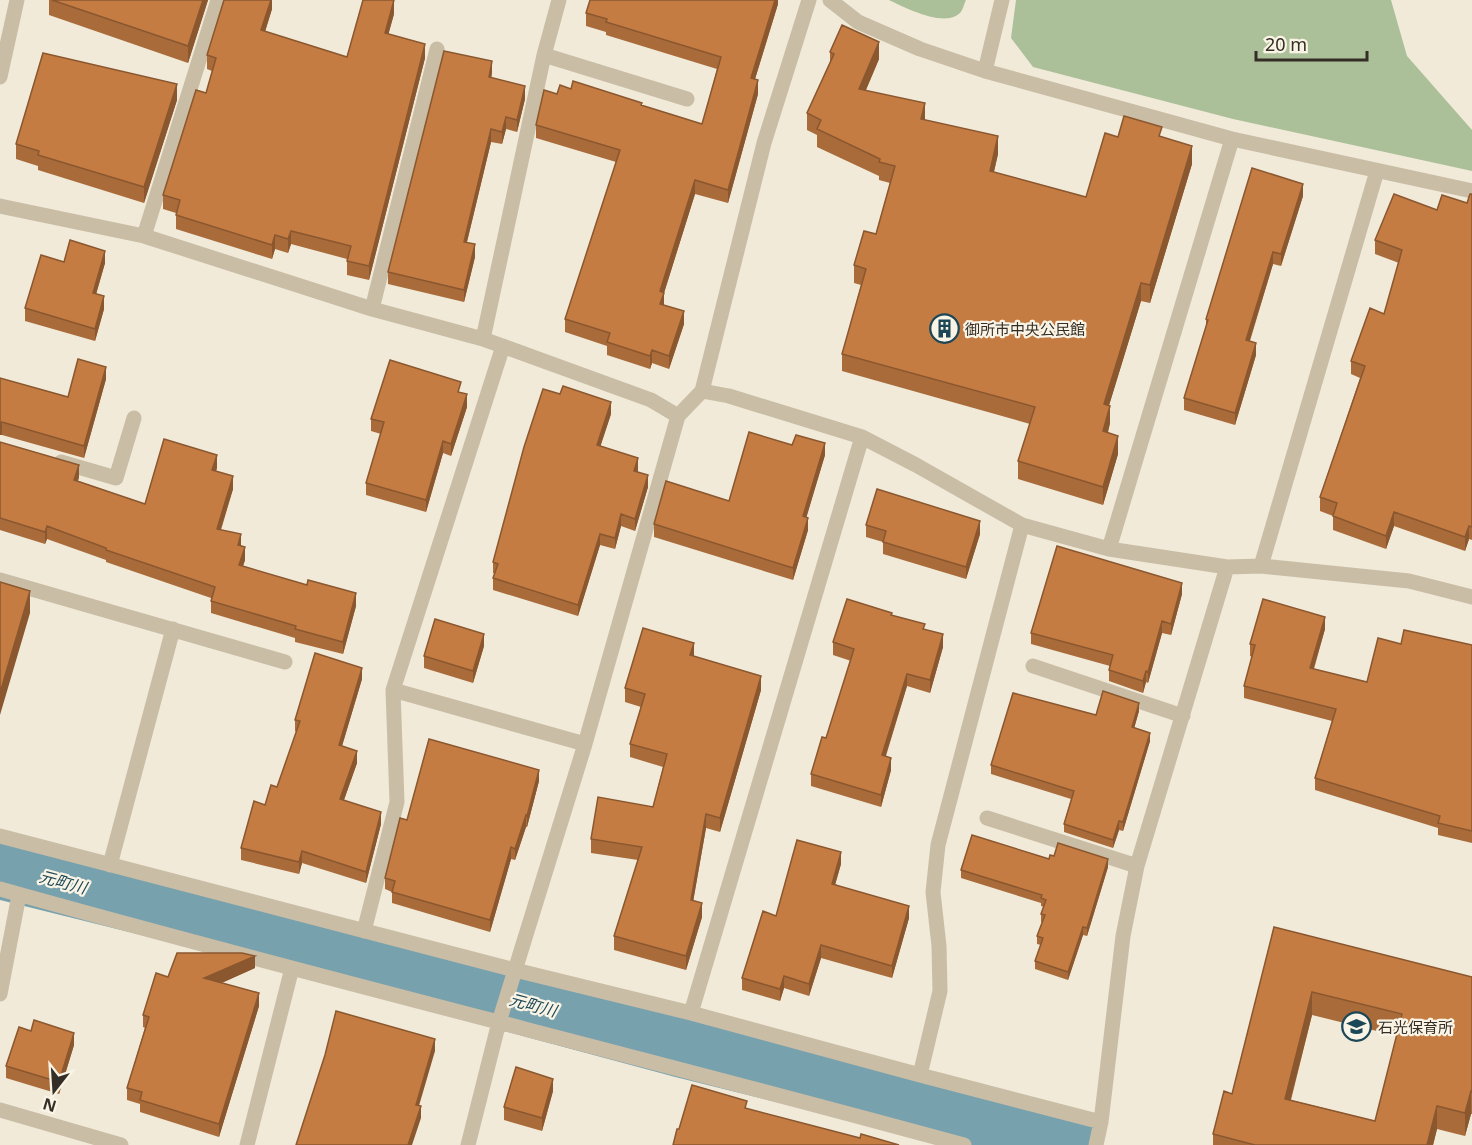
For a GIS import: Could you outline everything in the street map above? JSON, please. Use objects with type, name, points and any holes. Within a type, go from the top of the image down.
[{"type":"street","points":[[0,77],[17,0]]},
{"type":"street","points":[[144,236],[218,0]]},
{"type":"street","points":[[483,339],[544,55],[559,0]]},
{"type":"street","points":[[471,1144],[499,1022],[585,744],[678,416],[702,392],[764,143],[809,0]]},
{"type":"street","points":[[830,0],[858,22],[920,49],[985,71],[1232,139],[1472,191]]},
{"type":"street","points":[[985,71],[1002,0]]},
{"type":"street","points":[[372,309],[437,49]]},
{"type":"street","points":[[544,55],[687,99]]},
{"type":"street","points":[[1109,549],[1232,139]]},
{"type":"street","points":[[1261,566],[1377,171]]},
{"type":"street","points":[[0,206],[144,236],[372,309],[483,339],[651,400],[678,416]]},
{"type":"street","points":[[364,931],[397,802],[393,690],[503,346]]},
{"type":"street","points":[[702,392],[729,396],[862,437],[1022,525],[1109,549],[1227,567],[1261,566],[1409,580],[1472,597]]},
{"type":"street","points":[[42,456],[116,478],[134,418]]},
{"type":"street","points":[[691,1013],[862,437]]},
{"type":"street","points":[[920,1075],[939,991],[939,946],[933,892],[938,845],[1022,525]]},
{"type":"street","points":[[1096,1145],[1101,1122],[1123,936],[1137,866],[1227,567]]},
{"type":"street","points":[[0,580],[285,662]]},
{"type":"street","points":[[110,865],[173,629]]},
{"type":"street","points":[[1033,666],[1183,716]]},
{"type":"street","points":[[393,690],[585,744]]},
{"type":"street","points":[[987,818],[1137,866]]},
{"type":"street","points":[[0,836],[515,970],[691,1013],[1101,1122]]},
{"type":"street","points":[[0,889],[292,968],[783,1095],[964,1145]]},
{"type":"street","points":[[0,994],[19,895]]},
{"type":"street","points":[[248,1145],[292,968]]},
{"type":"street","points":[[0,1110],[121,1145]]},
{"type":"green space","points":[[889,0],[966,0],[960,13],[953,17],[935,18]]},
{"type":"green space","points":[[1016,0],[1391,0],[1407,56],[1472,130],[1472,171],[1233,119],[1033,67],[1011,38]]},
{"type":"building","points":[[52,0],[203,0],[188,46]]},
{"type":"building","points":[[224,0],[271,0],[261,30],[347,57],[363,0],[394,0],[385,33],[425,44],[369,266],[347,261],[351,246],[291,231],[288,239],[275,235],[272,245],[176,215],[180,200],[163,195],[196,90],[206,93],[216,58],[207,55]]},
{"type":"building","points":[[590,0],[775,0],[751,78],[758,80],[728,190],[695,180],[660,291],[664,293],[660,304],[684,311],[669,356],[652,350],[650,356],[607,342],[610,333],[565,319],[620,150],[536,125],[544,90],[557,94],[560,85],[571,89],[573,81],[702,124],[721,57],[606,22],[607,19],[586,13]]},
{"type":"building","points":[[842,25],[879,42],[859,89],[925,103],[921,119],[998,136],[990,171],[1086,197],[1105,133],[1118,137],[1124,116],[1162,127],[1159,136],[1192,146],[1150,285],[1141,283],[1104,404],[1110,406],[1103,431],[1118,436],[1103,487],[1018,461],[1035,407],[842,354],[866,269],[854,265],[864,231],[876,234],[895,166],[879,162],[880,159],[817,129],[821,120],[807,113],[834,54],[830,52]]},
{"type":"building","points":[[444,51],[492,61],[489,77],[525,86],[517,120],[506,117],[502,132],[491,129],[464,242],[475,244],[464,290],[388,272]]},
{"type":"building","points":[[43,53],[177,84],[144,187],[38,155],[39,151],[16,144]]},
{"type":"building","points":[[1252,168],[1303,184],[1281,254],[1273,252],[1246,340],[1256,343],[1235,413],[1184,398]]},
{"type":"building","points":[[1394,194],[1437,210],[1442,195],[1467,203],[1472,194],[1472,527],[1469,526],[1465,537],[1394,512],[1386,536],[1333,516],[1337,503],[1320,497],[1365,366],[1351,361],[1370,308],[1384,314],[1402,250],[1375,240]]},
{"type":"building","points":[[70,240],[105,251],[93,293],[104,296],[95,329],[25,308],[41,255],[64,262]]},
{"type":"building","points":[[78,359],[106,367],[84,446],[0,423],[0,378],[68,397]]},
{"type":"building","points":[[390,360],[461,382],[458,392],[467,394],[451,444],[443,441],[426,500],[366,483],[384,422],[371,419]]},
{"type":"building","points":[[563,386],[611,402],[597,445],[638,458],[634,471],[648,475],[635,519],[621,514],[615,538],[600,534],[578,605],[493,578],[498,564],[493,562],[524,447],[543,389],[560,394]]},
{"type":"building","points":[[749,432],[792,445],[796,435],[825,443],[803,516],[808,518],[793,568],[654,524],[666,481],[729,501]]},
{"type":"building","points":[[164,439],[217,455],[212,470],[233,476],[217,529],[241,534],[238,545],[245,547],[239,565],[307,585],[308,580],[356,593],[343,642],[295,629],[296,626],[211,601],[215,587],[106,550],[106,548],[47,526],[45,532],[0,518],[0,442],[79,465],[74,480],[145,504]]},
{"type":"building","points":[[877,489],[980,521],[966,567],[883,542],[886,531],[866,525]]},
{"type":"building","points":[[1057,546],[1182,583],[1171,624],[1162,621],[1148,672],[1146,671],[1143,681],[1109,670],[1113,655],[1031,633]]},
{"type":"building","points":[[0,582],[30,591],[0,693]]},
{"type":"building","points":[[847,599],[892,613],[891,615],[925,624],[923,629],[943,634],[930,680],[907,674],[882,755],[891,758],[881,795],[811,774],[822,737],[826,738],[854,649],[833,642]]},
{"type":"building","points":[[1263,599],[1325,617],[1310,668],[1367,682],[1378,638],[1401,644],[1404,630],[1472,645],[1472,831],[1438,823],[1440,816],[1315,778],[1336,709],[1244,686],[1255,645],[1250,644]]},
{"type":"building","points":[[435,619],[484,634],[473,671],[424,656]]},
{"type":"building","points":[[643,628],[694,643],[690,655],[761,676],[720,818],[706,814],[691,900],[702,903],[686,956],[614,936],[642,847],[591,839],[598,797],[653,807],[667,754],[630,744],[645,694],[625,688]]},
{"type":"building","points":[[315,653],[362,668],[339,745],[357,751],[340,799],[381,812],[366,872],[302,851],[299,862],[241,848],[254,801],[265,805],[271,785],[277,787],[300,721],[295,720]]},
{"type":"building","points":[[1103,691],[1139,703],[1132,727],[1150,733],[1123,822],[1119,821],[1113,840],[1064,824],[1074,791],[991,765],[1013,693],[1096,715]]},
{"type":"building","points":[[429,739],[539,770],[527,816],[515,849],[511,847],[490,920],[392,892],[395,881],[385,878],[400,818],[407,820]]},
{"type":"building","points":[[972,835],[1049,859],[1050,855],[1054,856],[1058,843],[1108,859],[1087,928],[1083,927],[1068,972],[1035,961],[1043,938],[1037,936],[1045,915],[1041,914],[1046,900],[1041,898],[1042,895],[961,870]]},
{"type":"building","points":[[797,840],[841,852],[832,884],[909,906],[892,966],[821,945],[809,984],[784,976],[780,989],[742,978],[763,911],[776,916]]},
{"type":"building","points":[[1274,927],[1472,977],[1472,1092],[1465,1113],[1437,1106],[1427,1145],[1255,1145],[1213,1134],[1224,1091],[1232,1094]],"holes":[[[1312,992],[1402,1014],[1375,1121],[1285,1099]]]},
{"type":"building","points":[[177,953],[242,953],[255,956],[204,978],[259,993],[219,1124],[140,1100],[142,1092],[127,1088],[149,1017],[143,1015],[156,973],[168,977]]},
{"type":"building","points":[[336,1011],[435,1039],[416,1105],[421,1106],[408,1145],[296,1145],[325,1055]]},
{"type":"building","points":[[34,1020],[74,1033],[59,1082],[6,1066],[19,1027],[31,1031]]},
{"type":"building","points":[[516,1067],[553,1079],[542,1118],[504,1107]]},
{"type":"building","points":[[692,1085],[747,1101],[745,1108],[860,1138],[861,1134],[899,1145],[673,1145]]},
{"type":"waterway","name":"元町川","points":[[0,866],[250,928],[683,1045],[893,1097],[1042,1140],[1067,1145]]},
{"type":"place","name":"御所市中央公民館","points":[[944,329]]},
{"type":"place","name":"石光保育所","points":[[1357,1027]]}]
